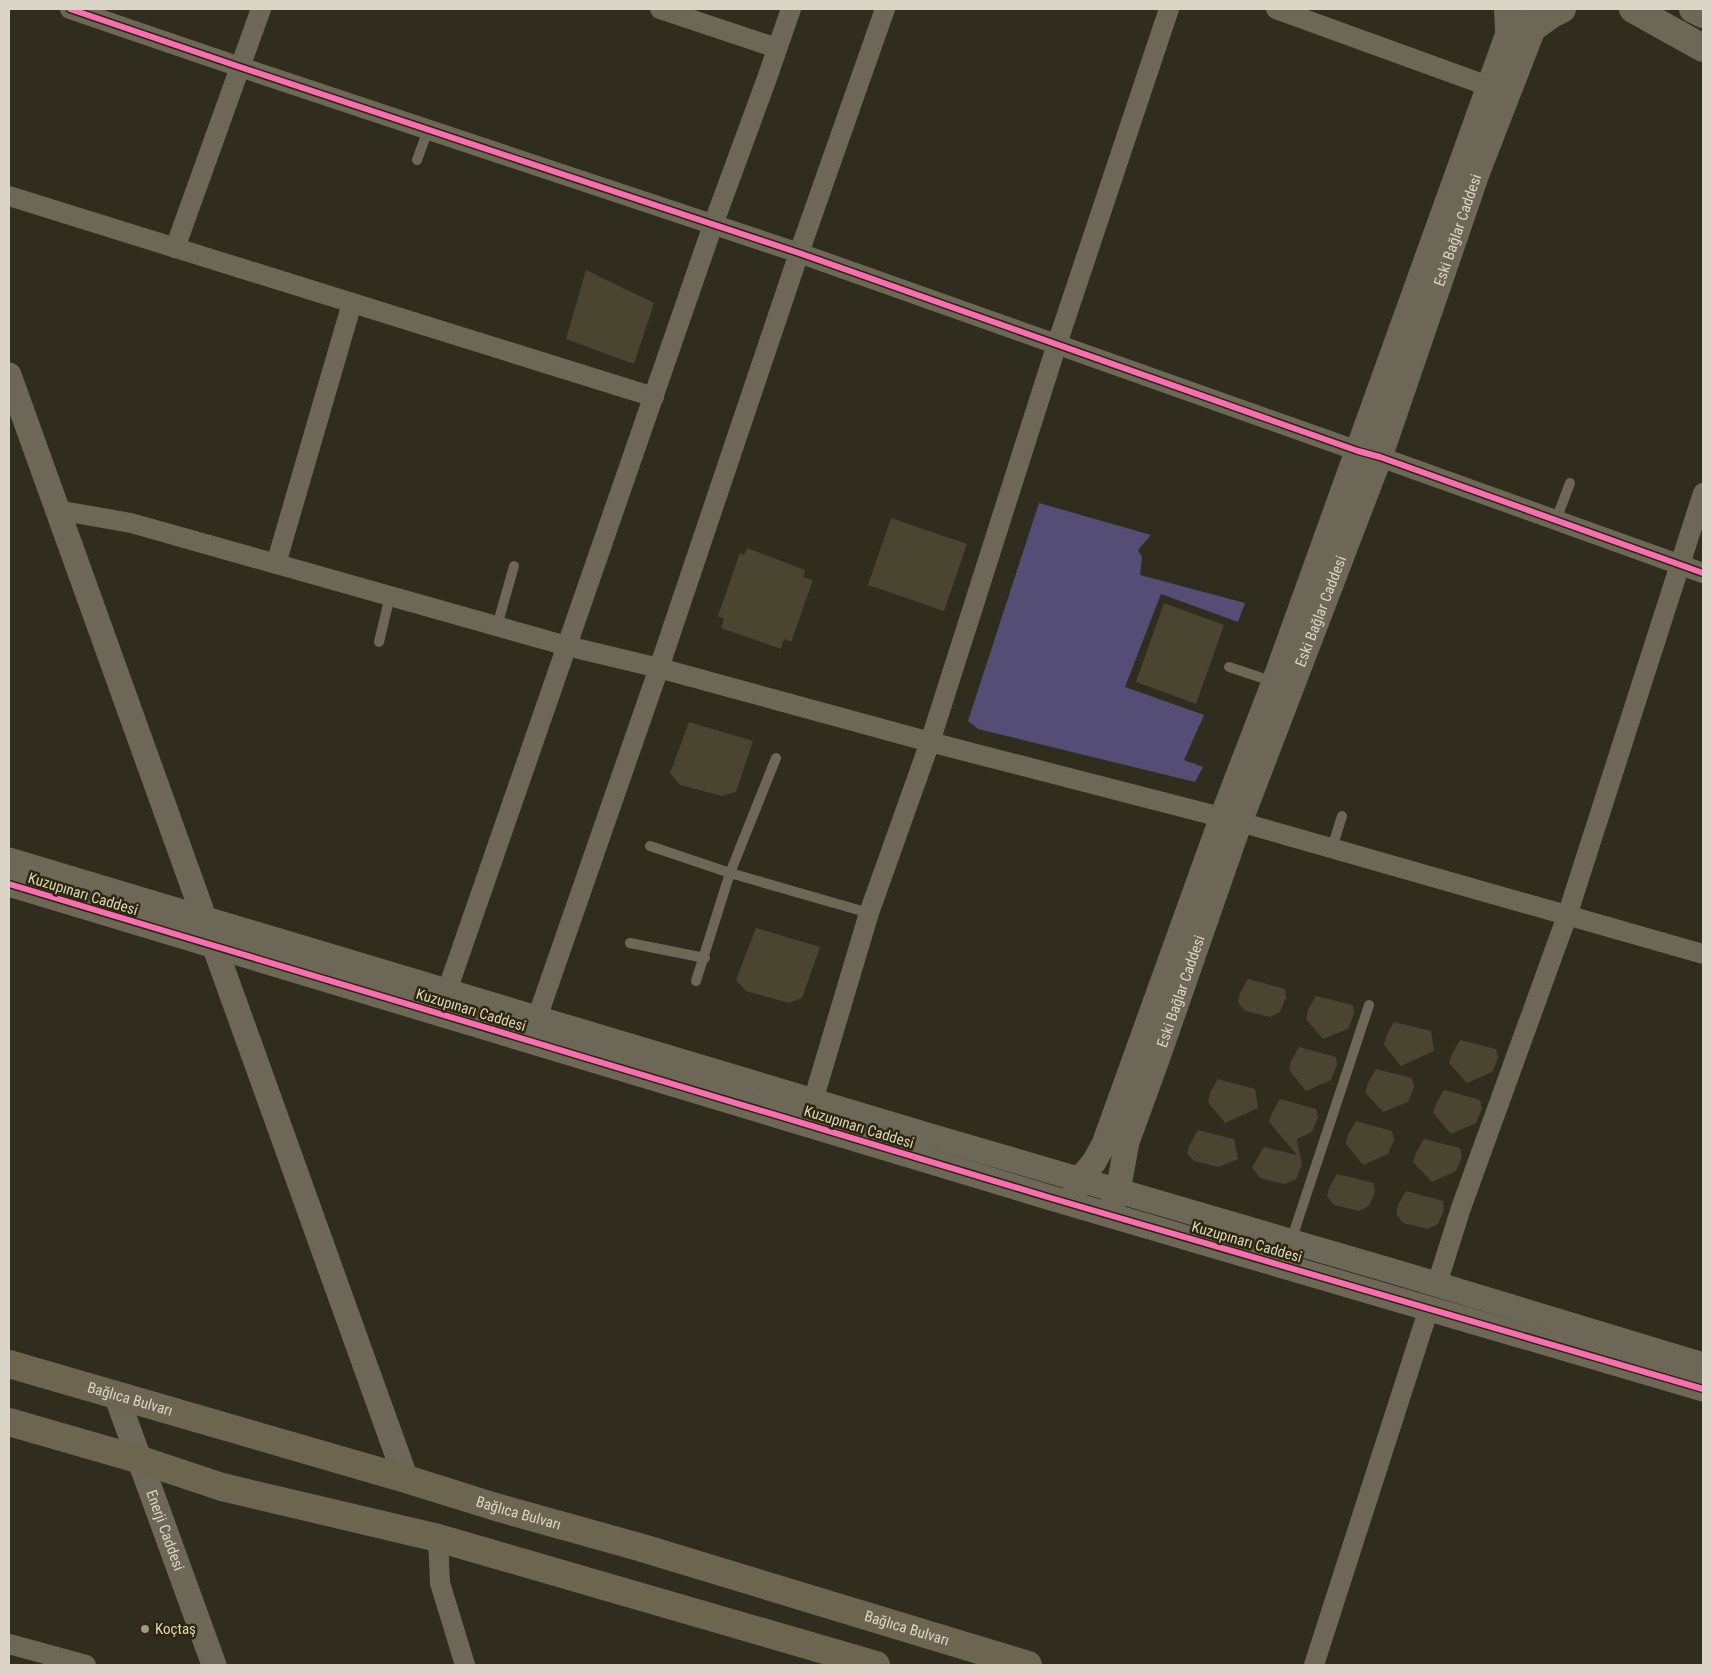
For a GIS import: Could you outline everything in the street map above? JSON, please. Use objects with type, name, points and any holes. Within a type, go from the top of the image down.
[{"type":"main road","points":[[1522,17],[1552,14],[1562,9]]},
{"type":"main road","points":[[1633,9],[1703,48]]},
{"type":"main road","points":[[1693,9],[1703,14]]},
{"type":"main road","name":"Bağlıca Bulvarı","points":[[9,1364],[406,1479],[498,1508],[639,1547],[1028,1665]]},
{"type":"main road","points":[[9,1422],[141,1460],[222,1487],[438,1538],[876,1665]]},
{"type":"street","points":[[70,9],[799,254],[1703,573]]},
{"type":"street","points":[[175,248],[261,9]]},
{"type":"street","points":[[660,9],[777,48]]},
{"type":"street","points":[[447,992],[713,225],[791,9]]},
{"type":"street","points":[[537,1018],[885,9]]},
{"type":"street","points":[[813,1101],[869,913],[930,742],[1057,344],[1169,9]]},
{"type":"street","points":[[1276,9],[1499,90]]},
{"type":"street","name":"Eski Bağlar Caddesi","points":[[1071,1204],[1080,1180],[1094,1162],[1104,1144],[1231,819],[1369,454],[1478,174],[1499,90],[1522,17]]},
{"type":"street","points":[[9,196],[654,397]]},
{"type":"street","points":[[276,564],[352,302]]},
{"type":"street","points":[[9,374],[406,1479]]},
{"type":"street","name":"Eski Bağlar Caddesi","points":[[1109,1215],[1118,1191],[1127,1142],[1158,1057],[1274,682],[1369,454]]},
{"type":"street","points":[[1437,1284],[1461,1208],[1567,916],[1703,493]]},
{"type":"street","points":[[57,510],[131,524],[567,646],[659,668],[930,742],[1231,819],[1703,954]]},
{"type":"street","name":"Kuzupınarı Caddesi","points":[[9,860],[813,1101],[1437,1284],[1703,1365]]},
{"type":"street","name":"Kuzupınarı Caddesi","points":[[9,884],[1071,1204],[1703,1389]]},
{"type":"street","points":[[1314,1665],[1430,1308]]},
{"type":"street","name":"Enerji Caddesi","points":[[116,1395],[214,1665]]},
{"type":"street","points":[[438,1538],[440,1583],[465,1665]]},
{"type":"street","points":[[9,1644],[86,1665]]},
{"type":"lane","points":[[417,160],[428,130]]},
{"type":"lane","points":[[1556,520],[1570,483]]},
{"type":"lane","points":[[497,626],[514,566]]},
{"type":"lane","points":[[379,642],[390,596]]},
{"type":"lane","points":[[1229,668],[1274,682]]},
{"type":"lane","points":[[696,981],[730,873],[776,758]]},
{"type":"lane","points":[[1332,848],[1342,816]]},
{"type":"lane","points":[[650,846],[730,873],[869,913]]},
{"type":"lane","points":[[630,943],[704,958]]},
{"type":"lane","points":[[1291,1241],[1369,1005]]},
{"type":"shaded area","points":[[1039,503],[1151,535],[1138,550],[1142,557],[1140,575],[1245,603],[1238,622],[1161,594],[1125,687],[1204,715],[1184,760],[1203,767],[1195,782],[978,729],[968,721]]},
{"type":"building","points":[[586,270],[654,303],[634,364],[566,339]]},
{"type":"building","points":[[891,518],[967,544],[944,611],[868,585]]},
{"type":"building","points":[[747,548],[805,570],[803,577],[813,580],[791,642],[784,639],[781,649],[721,628],[724,619],[718,616],[740,553],[744,555]]},
{"type":"building","points":[[1164,603],[1224,625],[1196,704],[1136,682]]},
{"type":"building","points":[[689,722],[753,741],[736,792],[722,796],[680,785],[670,773]]},
{"type":"building","points":[[756,928],[820,947],[802,998],[789,1003],[746,991],[736,980]]},
{"type":"building","points":[[1248,979],[1285,989],[1286,998],[1280,1012],[1270,1017],[1245,1011],[1238,1002],[1240,993]]},
{"type":"building","points":[[1316,996],[1353,1005],[1354,1014],[1348,1029],[1323,1039],[1306,1019],[1308,1010]]},
{"type":"building","points":[[1394,1022],[1431,1031],[1434,1051],[1401,1066],[1384,1045],[1386,1036]]},
{"type":"building","points":[[1460,1040],[1496,1049],[1498,1058],[1492,1072],[1467,1083],[1449,1063]]},
{"type":"building","points":[[1299,1047],[1336,1057],[1337,1065],[1331,1080],[1306,1091],[1289,1070],[1291,1061]]},
{"type":"building","points":[[1376,1069],[1412,1078],[1414,1087],[1408,1102],[1383,1112],[1365,1092]]},
{"type":"building","points":[[1218,1079],[1255,1089],[1258,1108],[1225,1123],[1208,1102],[1210,1093]]},
{"type":"building","points":[[1444,1090],[1480,1100],[1482,1109],[1476,1123],[1451,1134],[1433,1113]]},
{"type":"building","points":[[1280,1099],[1316,1109],[1318,1118],[1312,1132],[1297,1139],[1302,1165],[1296,1179],[1285,1184],[1260,1178],[1252,1167],[1264,1147],[1297,1155],[1269,1122]]},
{"type":"building","points":[[1356,1121],[1392,1131],[1394,1140],[1388,1154],[1363,1165],[1346,1144],[1348,1135]]},
{"type":"building","points":[[1198,1130],[1234,1139],[1238,1159],[1219,1167],[1194,1161],[1187,1153]]},
{"type":"building","points":[[1424,1139],[1460,1148],[1462,1157],[1456,1171],[1432,1182],[1413,1162]]},
{"type":"building","points":[[1337,1174],[1374,1183],[1375,1192],[1369,1206],[1359,1211],[1334,1205],[1327,1196]]},
{"type":"building","points":[[1406,1191],[1443,1201],[1444,1210],[1438,1224],[1428,1229],[1403,1223],[1396,1214],[1398,1205]]},
{"type":"cycle path","points":[[70,9],[799,253],[1358,451],[1380,457],[1703,573]]},
{"type":"cycle path","points":[[9,884],[1051,1198],[1703,1389]]},
{"type":"place","name":"Koçtaş","points":[[145,1629]]}]
